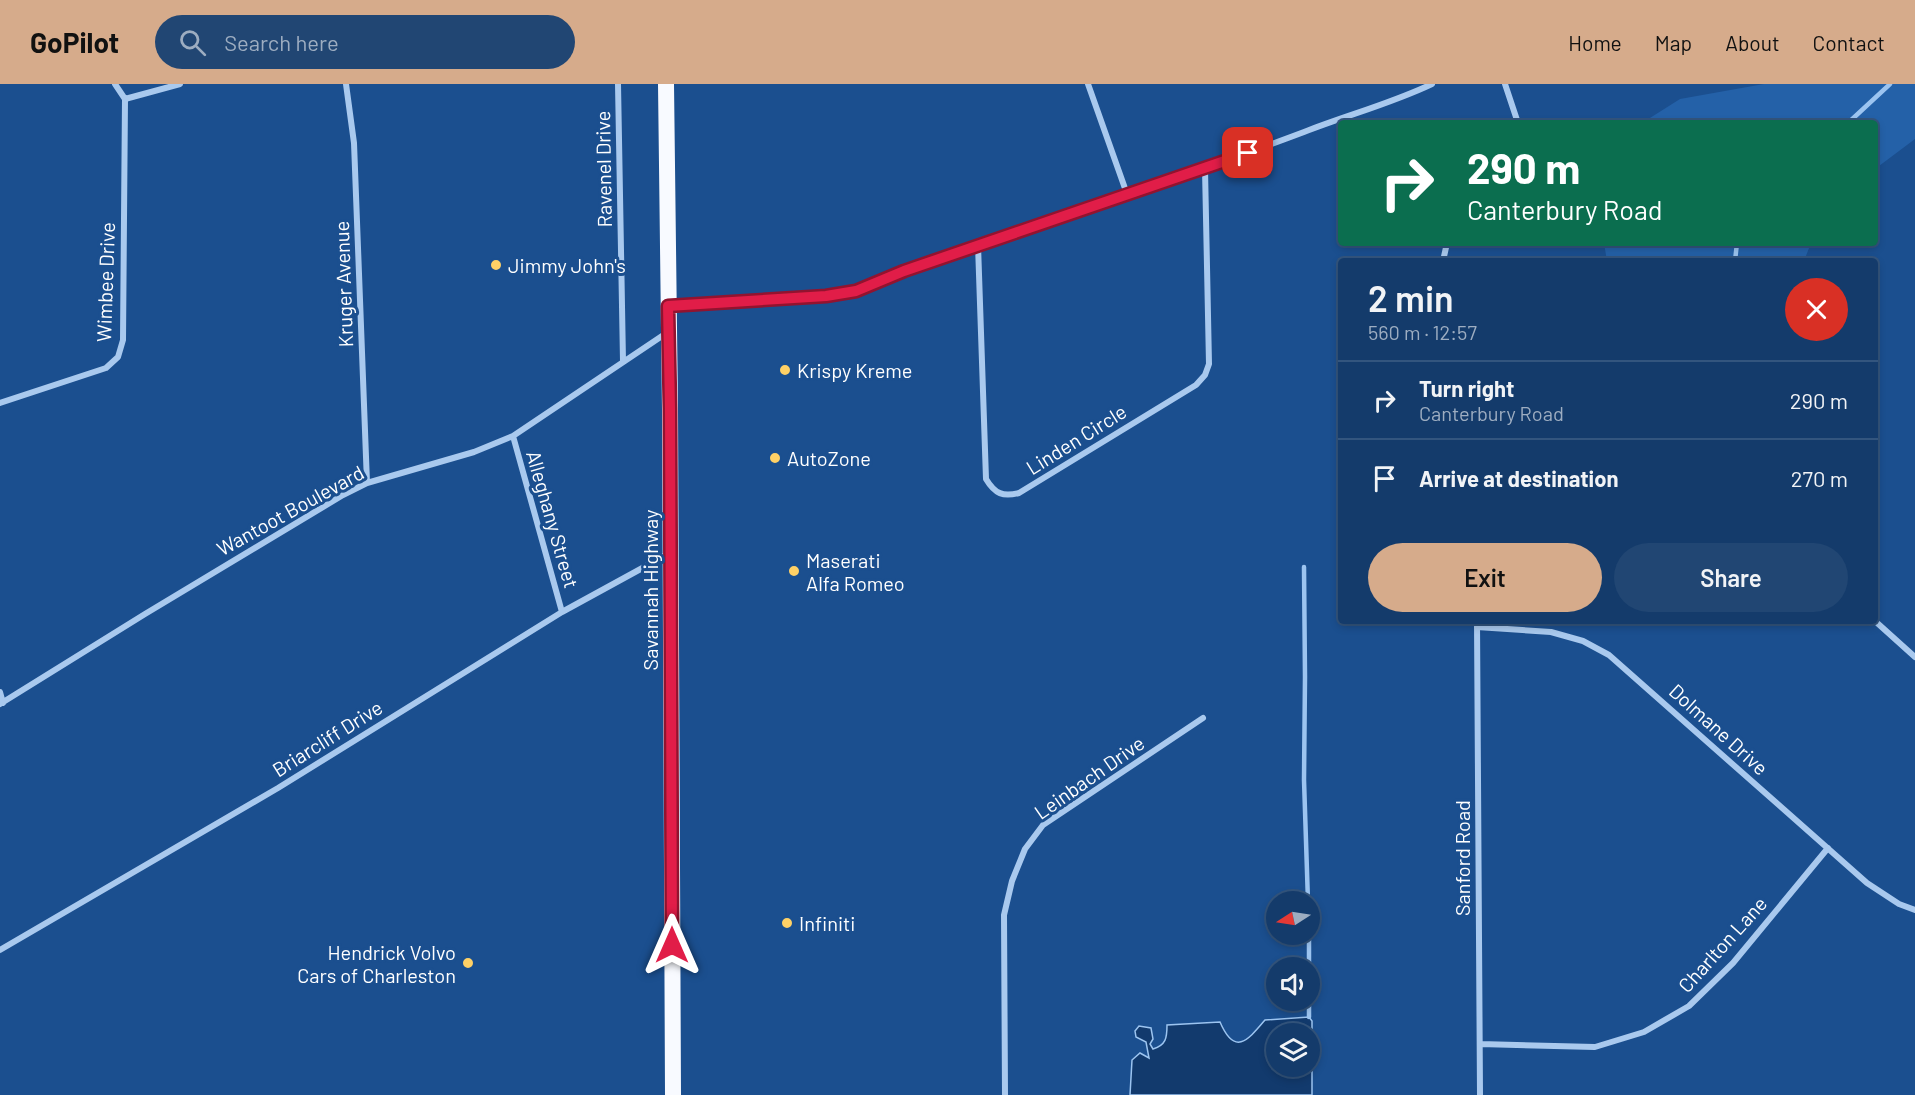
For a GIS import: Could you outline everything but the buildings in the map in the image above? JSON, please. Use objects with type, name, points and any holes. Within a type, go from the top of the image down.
[{"type":"highway","name":"Savannah Highway","points":[[666,84],[673,1095]]},
{"type":"street","points":[[115,84],[125,99],[180,84]]},
{"type":"street","name":"Kruger Avenue","points":[[346,84],[354,143],[367,483]]},
{"type":"street","name":"Ravenel Drive","points":[[618,84],[623,361]]},
{"type":"street","points":[[1088,84],[1127,194]]},
{"type":"street","points":[[668,306],[826,296],[856,291],[978,245],[1205,169],[1334,120],[1401,99],[1432,84]]},
{"type":"street","points":[[1505,84],[1517,120]]},
{"type":"street","name":"Wimbee Drive","points":[[0,403],[106,368],[118,357],[123,340],[125,99]]},
{"type":"street","name":"Linden Circle","points":[[978,245],[986,479],[992,489],[1008,496],[1019,493],[1196,385],[1205,375],[1209,364],[1205,169]]},
{"type":"street","name":"Wantoot Boulevard","points":[[2,703],[343,495],[367,483],[474,452],[513,436],[668,332]]},
{"type":"street","name":"Alleghany Street","points":[[513,436],[562,612]]},
{"type":"street","name":"Briarcliff Drive","points":[[0,950],[278,788],[562,612],[671,552]]},
{"type":"street","name":"Dolmane Drive","points":[[1477,624],[1551,632],[1583,641],[1610,655],[1867,883],[1899,904],[1915,910]]},
{"type":"street","name":"Sanford Road","points":[[1477,624],[1480,1095]]},
{"type":"street","points":[[1878,624],[1915,657]]},
{"type":"street","points":[[0,692],[2,703]]},
{"type":"street","name":"Leinbach Drive","points":[[1005,1095],[1004,915],[1012,881],[1025,849],[1043,825],[1203,718]]},
{"type":"street","name":"Charlton Lane","points":[[1480,1044],[1595,1047],[1644,1032],[1689,1006],[1733,963],[1828,848]]},
{"type":"shaded area","points":[[1764,84],[1915,84],[1915,139],[1878,167],[1878,120],[1647,120],[1680,99]]},
{"type":"shaded area","points":[[1604,246],[1810,246],[1805,258],[1606,258]]},
{"type":"shaded area","points":[[1309,1017],[1312,1023],[1266,1023],[1266,1077],[1312,1077],[1312,1095],[1130,1095],[1132,1060],[1140,1053],[1149,1058],[1146,1042],[1136,1037],[1135,1031],[1139,1026],[1151,1028],[1153,1039],[1150,1044],[1153,1049],[1165,1040],[1167,1025],[1220,1022],[1226,1033],[1236,1042],[1242,1042],[1253,1034],[1265,1020]]},
{"type":"waterway","points":[[1851,120],[1890,84]]},
{"type":"waterway","points":[[1735,258],[1737,246]]},
{"type":"waterway","points":[[1304,567],[1304,780],[1308,891]]},
{"type":"waterway","points":[[1309,945],[1309,957]]},
{"type":"waterway","points":[[1309,1011],[1309,1017]]},
{"type":"place","name":"Jimmy John's","points":[[496,265]]},
{"type":"place","name":"Krispy Kreme","points":[[785,370]]},
{"type":"place","name":"AutoZone","points":[[775,458]]},
{"type":"place","name":"Maserati Alfa Romeo","points":[[794,571]]},
{"type":"place","name":"Infiniti","points":[[787,923]]},
{"type":"place","name":"Hendrick Volvo Cars of Charleston","points":[[468,963]]},
{"type":"route","points":[[672,945],[668,306],[826,296],[856,291],[904,271],[1248,153]]}]
